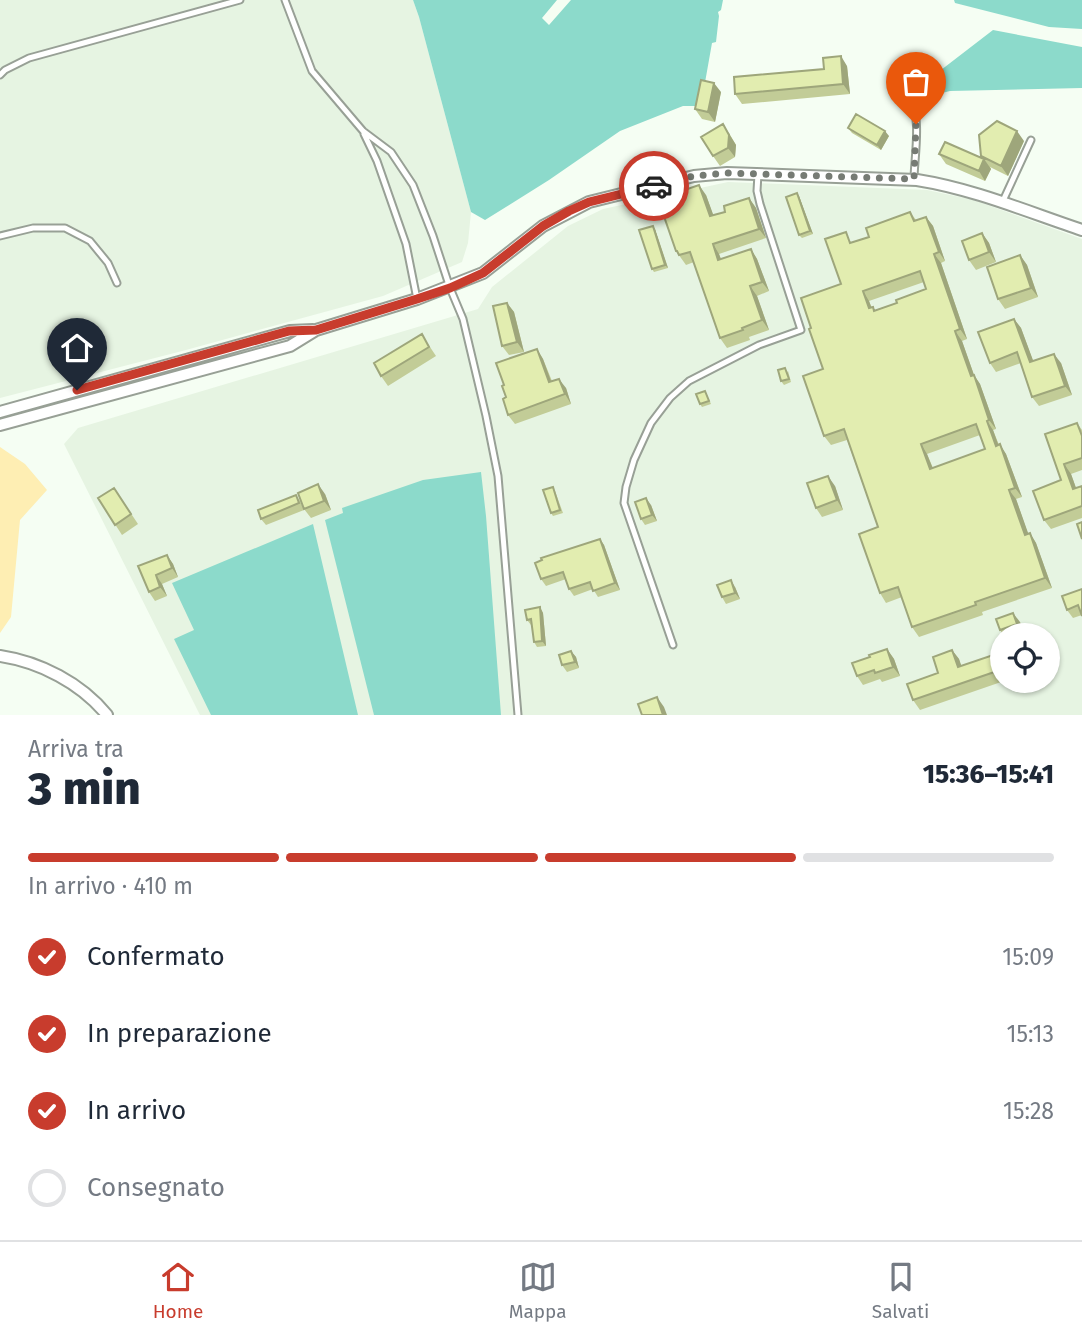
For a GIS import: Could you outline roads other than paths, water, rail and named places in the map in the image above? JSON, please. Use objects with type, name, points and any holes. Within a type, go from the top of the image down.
[{"type":"street","points":[[0,425],[290,346],[316,330],[450,288],[483,273],[543,226],[589,202],[694,176],[727,173],[914,179],[941,184],[1082,230]]},
{"type":"street","points":[[0,412],[289,331],[316,330]]},
{"type":"street","points":[[0,656],[46,669],[78,687],[107,715]]},
{"type":"lane","points":[[0,75],[29,58],[240,0]]},
{"type":"lane","points":[[285,0],[312,71],[363,131],[391,152],[412,185],[463,319],[498,476],[518,715]]},
{"type":"lane","points":[[892,87],[903,93],[912,103],[915,113],[914,179]]},
{"type":"lane","points":[[363,131],[377,161],[405,244],[417,299]]},
{"type":"lane","points":[[1002,203],[1031,139]]},
{"type":"lane","points":[[673,645],[624,503],[625,487],[651,423],[670,398],[689,381],[759,345],[802,330],[757,191],[758,174]]},
{"type":"lane","points":[[0,236],[33,228],[65,228],[90,242],[108,263],[117,283]]},
{"type":"lane","points":[[160,367],[163,380]]},
{"type":"lane","points":[[126,376],[130,389]]},
{"type":"water","points":[[413,0],[557,0],[542,18],[549,25],[571,0],[723,0],[718,12],[716,42],[712,43],[701,105],[683,106],[620,131],[485,220],[471,212]]},
{"type":"water","points":[[954,0],[1082,0],[1082,29],[1049,27],[955,3]]},
{"type":"water","points":[[993,30],[1082,47],[1082,88],[950,91],[938,94],[929,73],[941,70]]},
{"type":"water","points":[[481,472],[501,715],[374,715],[325,520],[343,513],[342,508],[423,480]]},
{"type":"water","points":[[313,524],[358,715],[211,715],[174,639],[194,630],[172,583]]}]
